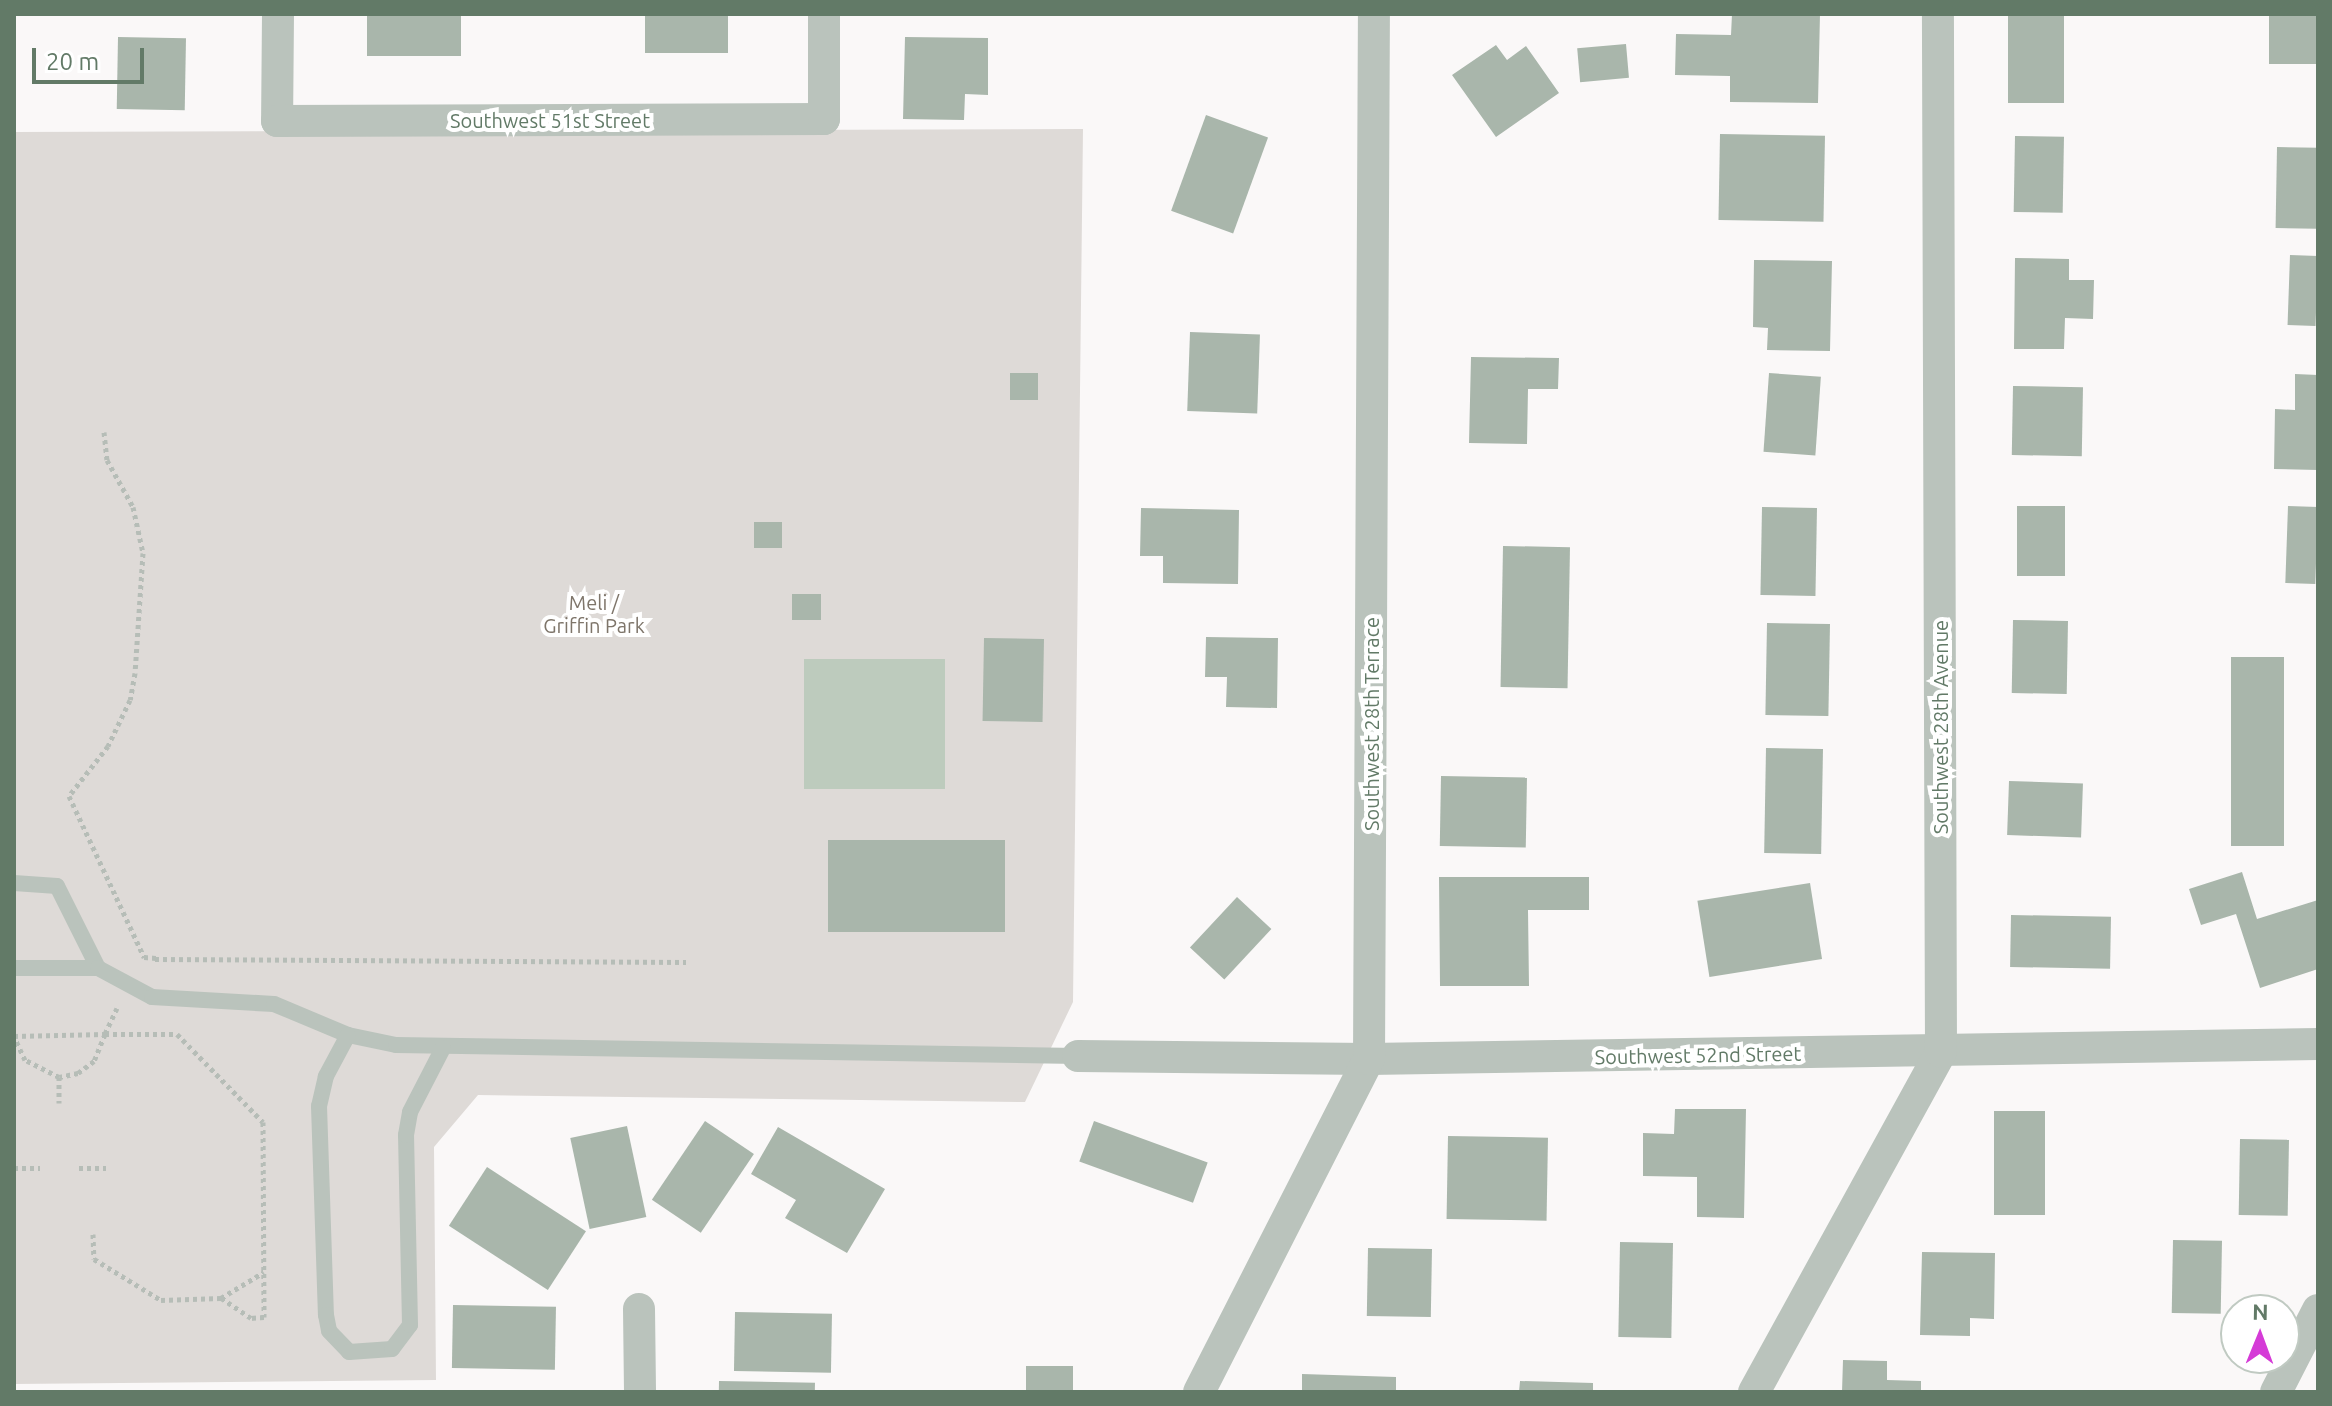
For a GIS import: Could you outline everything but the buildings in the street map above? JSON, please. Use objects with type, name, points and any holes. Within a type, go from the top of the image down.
[{"type":"street","name":"Southwest 51st Street","points":[[278,14],[277,121],[824,119],[824,14]]},
{"type":"street","name":"Southwest 28th Terrace","points":[[1199,1392],[1369,1059],[1374,14]]},
{"type":"street","name":"Southwest 28th Avenue","points":[[1754,1392],[1941,1052],[1938,14]]},
{"type":"street","name":"Southwest 52nd Street","points":[[1078,1056],[1369,1059],[2318,1044]]},
{"type":"street","points":[[639,1309],[640,1392]]},
{"type":"street","points":[[2276,1392],[2318,1310]]},
{"type":"lane","points":[[14,883],[57,886],[98,968]]},
{"type":"lane","points":[[14,968],[98,968],[152,997],[274,1004],[348,1035],[443,1048],[1078,1056]]},
{"type":"lane","points":[[348,1035],[326,1076],[319,1106],[326,1315],[337,1343],[349,1352],[392,1349],[410,1325],[406,1135],[410,1112],[443,1048]]},
{"type":"path","points":[[104,432],[107,460],[133,507],[143,553],[135,673],[130,700],[108,746],[69,796],[144,957],[686,962]]},
{"type":"path","points":[[151,965],[156,958]]},
{"type":"path","points":[[118,1008],[105,1034],[100,1053],[87,1068],[59,1077],[25,1060],[14,1036],[105,1034],[177,1034],[263,1122],[264,1317],[251,1318],[221,1298]]},
{"type":"path","points":[[59,1077],[59,1103]]},
{"type":"path","points":[[14,1168],[40,1168]]},
{"type":"path","points":[[79,1168],[106,1168]]},
{"type":"path","points":[[93,1234],[94,1259],[161,1300],[221,1298],[264,1272]]},
{"type":"green space","name":"Meli / Griffin Park","points":[[1083,129],[1073,1002],[1025,1102],[478,1095],[434,1147],[436,1380],[14,1384],[14,132]]},
{"type":"shaded area","points":[[804,659],[945,659],[945,789],[804,789]]}]
